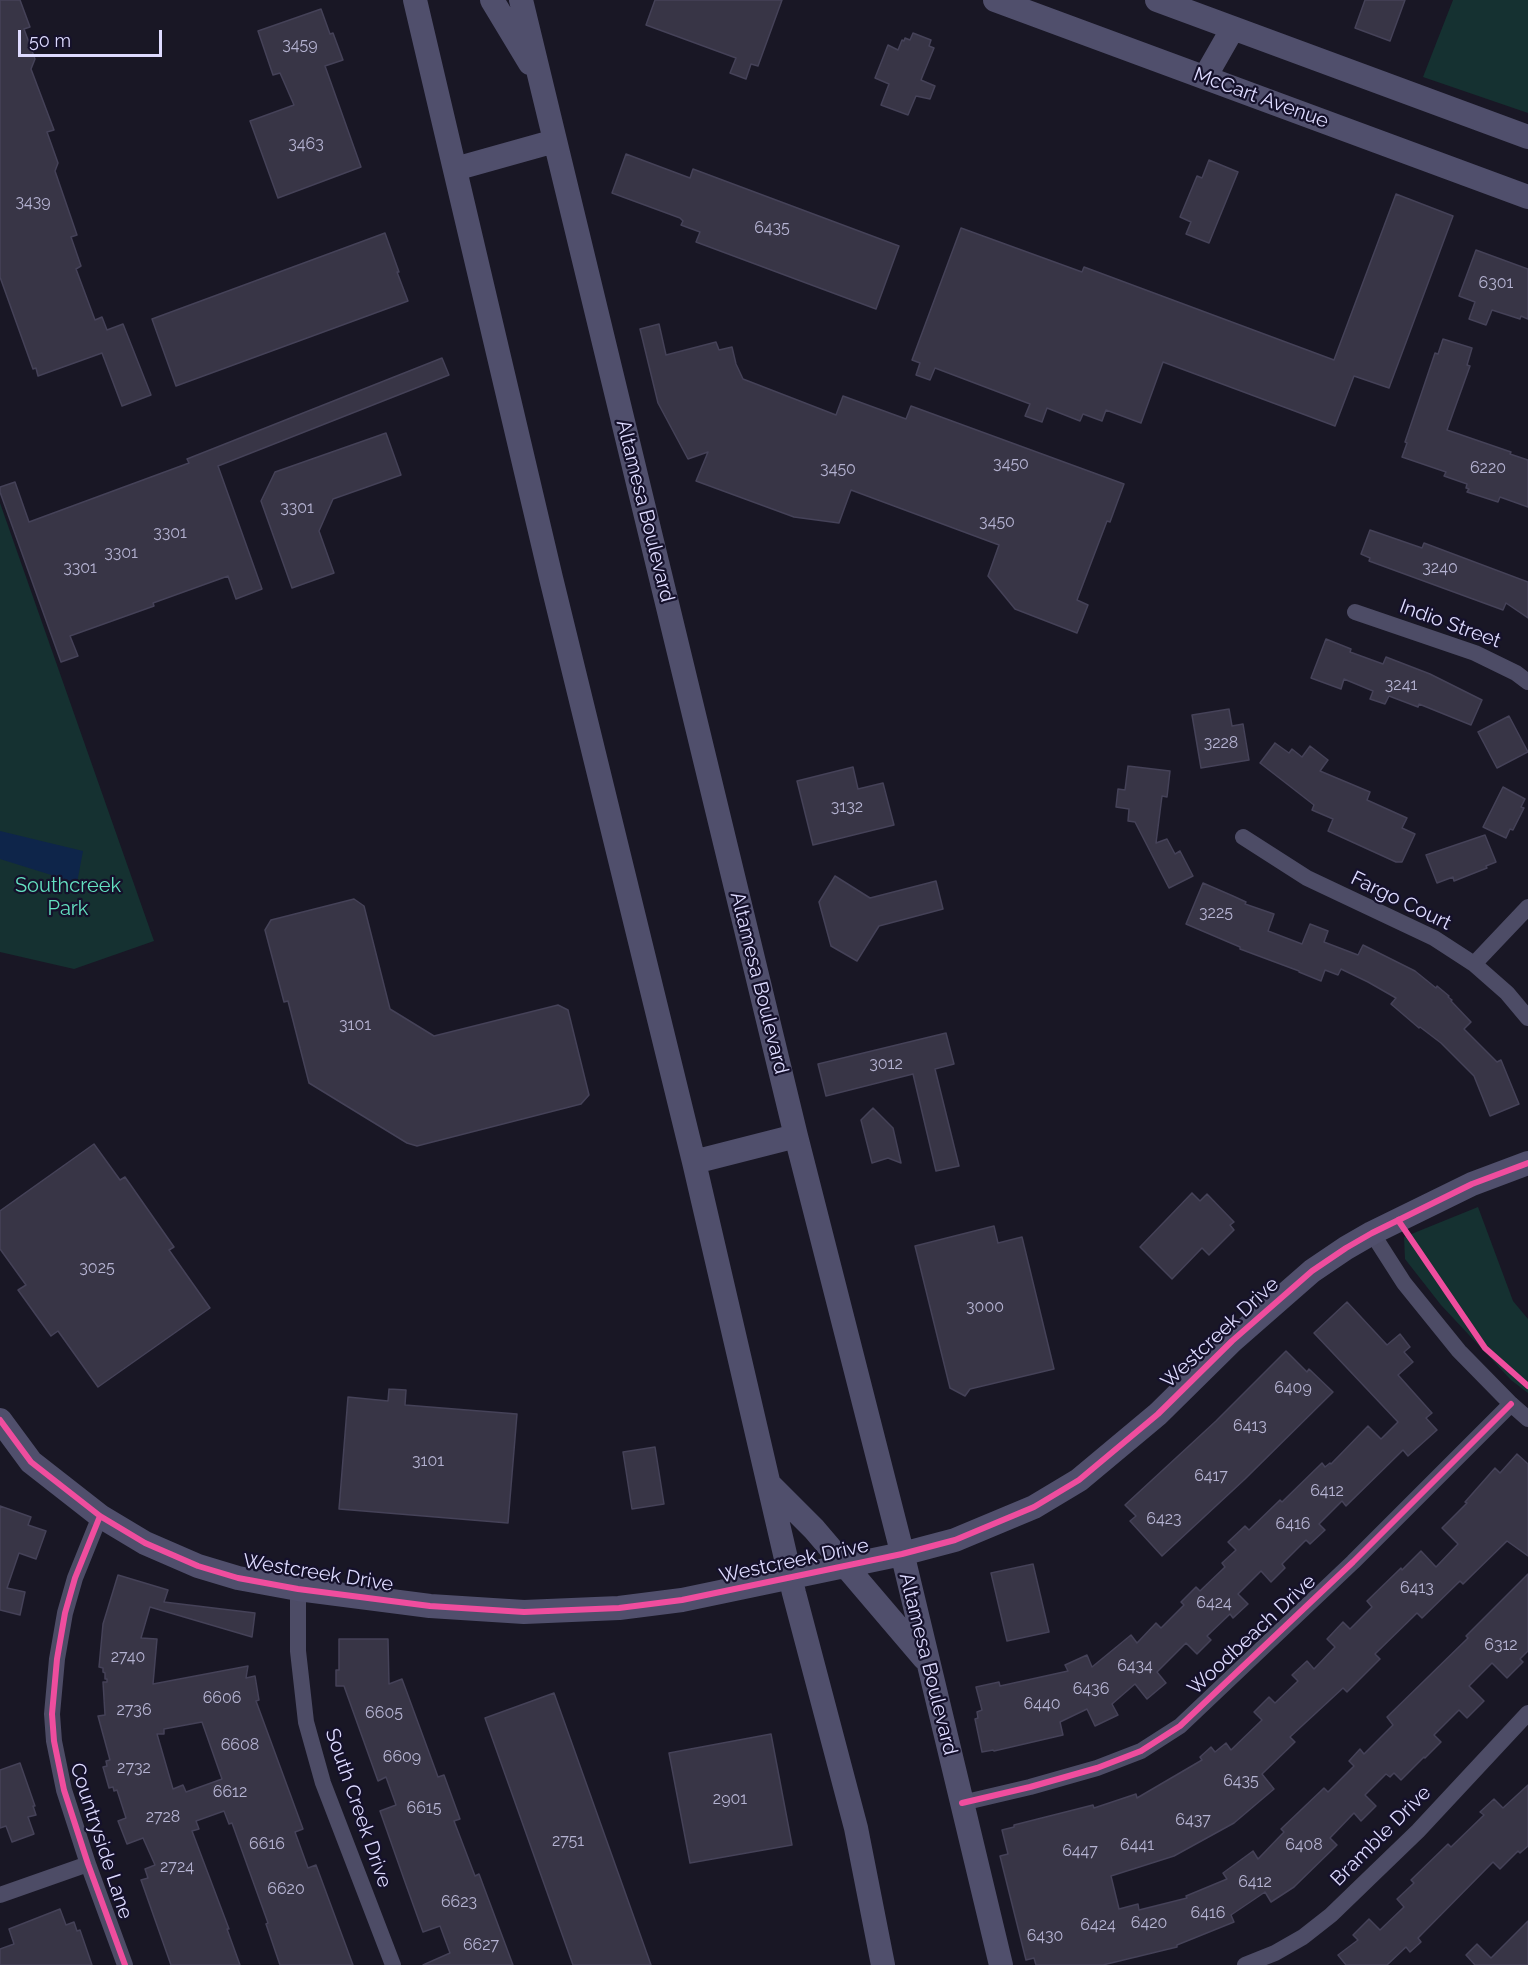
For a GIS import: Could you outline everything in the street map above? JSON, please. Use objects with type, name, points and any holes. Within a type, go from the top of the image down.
[{"type":"main road","points":[[415,0],[551,578],[694,1162],[792,1579],[856,1828],[883,1965]]},
{"type":"main road","points":[[492,0],[541,80]]},
{"type":"main road","name":"Altamesa Boulevard","points":[[521,0],[796,1136],[902,1554],[1001,1965]]},
{"type":"main road","name":"McCart Avenue","points":[[995,0],[1528,197]]},
{"type":"main road","points":[[1156,0],[1528,137]]},
{"type":"main road","points":[[1204,77],[1233,28]]},
{"type":"main road","points":[[455,170],[555,141]]},
{"type":"main road","points":[[694,1162],[796,1136]]},
{"type":"main road","name":"Westcreek Drive","points":[[0,1420],[31,1462],[100,1516],[144,1543],[198,1566],[238,1578],[298,1589],[430,1606],[524,1612],[619,1608],[682,1600],[846,1568],[902,1554],[955,1540],[1034,1508],[1079,1480],[1158,1414],[1232,1341],[1312,1270],[1372,1233],[1472,1184],[1522,1165]]},
{"type":"main road","points":[[770,1485],[814,1529],[928,1663]]},
{"type":"street","name":"Indio Street","points":[[1355,612],[1475,652],[1516,673],[1528,682]]},
{"type":"street","name":"Fargo Court","points":[[1243,837],[1307,878],[1434,938],[1474,964],[1507,993],[1528,1018]]},
{"type":"street","points":[[1474,964],[1528,907]]},
{"type":"street","points":[[1372,1233],[1404,1282],[1459,1351],[1528,1419]]},
{"type":"street","name":"Woodbeach Drive","points":[[962,1803],[1097,1768],[1141,1751],[1180,1726],[1353,1562],[1511,1404]]},
{"type":"street","name":"Countryside Lane","points":[[100,1516],[75,1578],[65,1613],[57,1659],[52,1714],[54,1741],[64,1790],[125,1965]]},
{"type":"street","name":"South Creek Drive","points":[[298,1589],[298,1651],[306,1722],[323,1783],[393,1965]]},
{"type":"street","name":"Bramble Drive","points":[[1245,1965],[1275,1953],[1303,1937],[1330,1915],[1418,1831],[1528,1713]]},
{"type":"street","points":[[0,1895],[88,1864]]},
{"type":"green space","points":[[1453,0],[1528,0],[1528,113],[1423,77]]},
{"type":"green space","name":"Southcreek Park","points":[[0,503],[154,941],[74,969],[0,952]]},
{"type":"green space","points":[[1478,1207],[1513,1301],[1528,1319],[1528,1393],[1511,1380],[1441,1305],[1405,1259],[1404,1237]]},
{"type":"water","points":[[0,831],[83,851],[77,883],[0,859]]},
{"type":"building","points":[[0,0],[20,0],[30,27],[24,29],[35,59],[31,69],[54,130],[47,132],[58,163],[55,171],[77,235],[71,237],[81,266],[76,269],[95,320],[102,317],[107,330],[123,324],[151,395],[122,406],[102,353],[38,376],[36,368],[33,369],[0,277]]},
{"type":"building","points":[[655,0],[782,0],[758,66],[751,64],[746,79],[730,73],[736,58],[646,25]]},
{"type":"building","points":[[1365,0],[1405,0],[1390,41],[1355,28]]},
{"type":"building","points":[[321,9],[343,60],[325,66],[361,167],[278,198],[250,121],[294,105],[280,73],[273,75],[258,31]]},
{"type":"building","points":[[913,33],[931,40],[929,46],[934,48],[921,80],[935,86],[930,99],[916,96],[908,115],[881,105],[889,84],[875,78],[888,45],[898,50],[902,40],[904,41],[905,38],[910,40]]},
{"type":"building","points":[[626,154],[690,178],[693,169],[899,246],[876,309],[696,242],[700,232],[681,225],[683,221],[680,218],[612,193]]},
{"type":"building","points":[[1209,160],[1238,172],[1209,243],[1186,234],[1191,222],[1180,217],[1197,176],[1202,178]]},
{"type":"building","points":[[1396,194],[1453,216],[1389,388],[1354,376],[1335,426],[1163,362],[1141,423],[1106,410],[1102,421],[1083,414],[1080,421],[1047,408],[1042,422],[1025,416],[1030,404],[935,368],[930,380],[916,375],[920,363],[912,360],[961,228],[1082,272],[1084,267],[1334,360]]},
{"type":"building","points":[[385,233],[408,301],[176,386],[152,319]]},
{"type":"building","points":[[1476,250],[1528,269],[1528,319],[1521,316],[1520,319],[1492,310],[1486,325],[1469,319],[1475,302],[1459,296]]},
{"type":"building","points":[[659,324],[666,355],[716,342],[719,350],[732,347],[743,379],[836,415],[843,396],[906,419],[911,406],[1124,484],[1110,522],[1107,521],[1077,600],[1088,605],[1077,633],[1015,609],[988,576],[999,545],[851,490],[839,523],[794,517],[696,481],[708,452],[688,459],[658,403],[640,329]]},
{"type":"building","points":[[1443,339],[1472,348],[1467,365],[1470,366],[1447,430],[1528,460],[1528,507],[1500,497],[1498,502],[1467,492],[1469,489],[1466,488],[1467,484],[1444,476],[1446,472],[1402,457],[1435,353],[1438,354]]},
{"type":"building","points":[[442,358],[449,375],[218,466],[262,589],[236,599],[228,576],[153,603],[154,606],[70,636],[78,656],[61,662],[0,487],[15,482],[29,522],[189,463],[187,459]]},
{"type":"building","points":[[386,433],[401,475],[333,499],[319,531],[334,573],[292,588],[261,501],[275,472]]},
{"type":"building","points":[[1370,530],[1422,548],[1424,543],[1528,582],[1528,618],[1506,603],[1503,610],[1369,561],[1370,558],[1361,554]]},
{"type":"building","points":[[1326,639],[1351,649],[1350,652],[1383,664],[1386,657],[1430,674],[1482,700],[1471,725],[1419,704],[1418,707],[1389,696],[1385,704],[1370,699],[1373,691],[1344,679],[1341,689],[1311,678]]},
{"type":"building","points":[[1229,709],[1232,726],[1243,724],[1249,760],[1201,768],[1192,715]]},
{"type":"building","points":[[1509,716],[1528,752],[1497,768],[1478,732]]},
{"type":"building","points":[[1275,743],[1289,753],[1292,749],[1302,757],[1310,746],[1328,760],[1320,771],[1370,792],[1367,800],[1407,818],[1402,828],[1415,834],[1402,862],[1396,862],[1328,831],[1333,819],[1312,810],[1314,805],[1260,763]]},
{"type":"building","points":[[1128,766],[1170,771],[1167,797],[1162,796],[1156,843],[1167,839],[1175,854],[1180,851],[1193,876],[1169,888],[1135,822],[1128,821],[1129,809],[1116,807],[1118,789],[1125,790]]},
{"type":"building","points":[[853,767],[858,789],[883,783],[894,825],[813,845],[797,781]]},
{"type":"building","points":[[1503,787],[1525,799],[1521,807],[1524,808],[1513,830],[1510,829],[1506,838],[1483,827]]},
{"type":"building","points":[[1485,835],[1496,862],[1454,881],[1453,877],[1437,883],[1426,855]]},
{"type":"building","points":[[835,876],[870,898],[936,881],[943,909],[879,926],[857,961],[831,946],[819,902]]},
{"type":"building","points":[[1203,883],[1246,902],[1245,904],[1274,914],[1268,931],[1302,944],[1310,924],[1328,931],[1324,942],[1358,955],[1363,945],[1415,971],[1436,988],[1437,986],[1449,996],[1471,1022],[1464,1029],[1497,1062],[1501,1060],[1519,1104],[1490,1116],[1474,1076],[1441,1043],[1391,1004],[1396,998],[1368,982],[1341,969],[1338,975],[1325,970],[1321,981],[1240,949],[1240,947],[1186,924]]},
{"type":"building","points":[[354,899],[364,906],[390,1009],[434,1036],[558,1005],[568,1010],[589,1095],[581,1104],[417,1146],[407,1143],[309,1083],[288,1001],[284,1002],[265,930],[271,920]]},
{"type":"building","points":[[946,1033],[954,1064],[935,1069],[959,1166],[936,1171],[913,1074],[826,1096],[818,1064]]},
{"type":"building","points":[[873,1108],[893,1128],[901,1163],[888,1158],[872,1163],[861,1120]]},
{"type":"building","points":[[94,1144],[120,1180],[125,1177],[174,1247],[169,1250],[210,1308],[98,1387],[58,1331],[51,1336],[18,1290],[26,1285],[0,1249],[0,1211]]},
{"type":"building","points":[[1192,1193],[1200,1201],[1207,1194],[1234,1222],[1230,1225],[1234,1230],[1209,1255],[1202,1248],[1172,1279],[1140,1247]]},
{"type":"building","points":[[994,1226],[998,1243],[1022,1237],[1054,1369],[970,1389],[965,1396],[950,1388],[915,1246]]},
{"type":"building","points":[[1347,1302],[1387,1345],[1400,1334],[1410,1347],[1404,1352],[1413,1362],[1398,1375],[1432,1413],[1426,1418],[1437,1430],[1408,1456],[1403,1450],[1346,1506],[1342,1501],[1319,1524],[1325,1530],[1310,1544],[1306,1540],[1282,1564],[1285,1568],[1271,1582],[1261,1571],[1238,1594],[1248,1604],[1233,1618],[1230,1614],[1207,1636],[1211,1640],[1197,1654],[1186,1643],[1157,1672],[1166,1683],[1147,1699],[1135,1684],[1112,1704],[1118,1715],[1095,1726],[1087,1709],[1060,1722],[1063,1735],[982,1752],[975,1719],[978,1718],[977,1712],[982,1710],[976,1687],[999,1682],[1000,1686],[1068,1671],[1065,1665],[1087,1655],[1092,1667],[1131,1635],[1137,1643],[1156,1623],[1161,1628],[1184,1605],[1181,1602],[1196,1587],[1200,1591],[1225,1567],[1222,1563],[1236,1550],[1228,1542],[1245,1526],[1249,1530],[1322,1463],[1325,1467],[1331,1464],[1368,1426],[1381,1439],[1398,1422],[1314,1333]]},
{"type":"building","points":[[1286,1351],[1307,1372],[1309,1369],[1333,1392],[1245,1479],[1162,1556],[1130,1521],[1136,1516],[1125,1505],[1216,1421]]},
{"type":"building","points":[[389,1389],[406,1390],[405,1405],[517,1414],[508,1523],[339,1509],[348,1397],[388,1401]]},
{"type":"building","points":[[655,1447],[664,1504],[632,1509],[623,1452]]},
{"type":"building","points":[[1517,1454],[1528,1464],[1528,1556],[1507,1541],[1463,1584],[1460,1581],[1422,1618],[1417,1613],[1375,1654],[1380,1659],[1347,1692],[1343,1688],[1290,1737],[1295,1742],[1262,1774],[1274,1789],[1234,1823],[1174,1856],[1111,1876],[1119,1909],[1138,1904],[1139,1910],[1187,1898],[1186,1896],[1227,1879],[1223,1873],[1253,1851],[1258,1859],[1284,1832],[1281,1829],[1324,1788],[1328,1792],[1354,1766],[1349,1761],[1360,1749],[1364,1754],[1393,1725],[1387,1717],[1468,1638],[1466,1636],[1528,1574],[1528,1651],[1520,1659],[1523,1662],[1507,1678],[1492,1663],[1469,1686],[1484,1701],[1467,1718],[1459,1710],[1434,1735],[1441,1742],[1401,1780],[1394,1773],[1390,1777],[1386,1774],[1365,1795],[1376,1806],[1361,1821],[1354,1813],[1330,1838],[1337,1845],[1294,1887],[1271,1902],[1265,1892],[1231,1915],[1234,1922],[1177,1945],[1177,1947],[1103,1965],[1036,1965],[1034,1958],[1026,1960],[1000,1856],[1008,1854],[1002,1830],[1093,1805],[1094,1808],[1136,1794],[1137,1798],[1202,1760],[1200,1757],[1211,1747],[1215,1752],[1226,1743],[1231,1750],[1262,1720],[1254,1712],[1269,1697],[1275,1703],[1298,1681],[1292,1675],[1307,1661],[1314,1669],[1335,1647],[1327,1639],[1343,1622],[1350,1629],[1372,1607],[1367,1601],[1401,1568],[1402,1570],[1421,1551],[1436,1567],[1458,1544],[1442,1528],[1467,1503],[1465,1502],[1495,1468],[1500,1473]]},
{"type":"building","points":[[0,1506],[31,1517],[28,1525],[46,1531],[36,1559],[19,1553],[7,1588],[25,1592],[20,1615],[0,1610]]},
{"type":"building","points":[[1033,1564],[1049,1632],[1007,1641],[991,1573]]},
{"type":"building","points":[[118,1575],[168,1590],[164,1602],[255,1613],[252,1637],[150,1607],[141,1638],[157,1639],[153,1684],[248,1666],[246,1678],[255,1676],[259,1700],[256,1701],[303,1829],[295,1832],[308,1868],[316,1865],[353,1965],[280,1965],[266,1924],[268,1923],[232,1823],[229,1824],[224,1811],[196,1821],[199,1829],[192,1831],[240,1965],[171,1965],[141,1880],[148,1878],[145,1869],[155,1865],[143,1838],[127,1844],[118,1821],[126,1818],[117,1790],[114,1791],[113,1787],[109,1788],[103,1767],[107,1766],[106,1761],[110,1760],[98,1716],[105,1715],[103,1682],[107,1682],[103,1668],[99,1667],[103,1624]],"holes":[[[202,1722],[222,1779],[186,1792],[183,1785],[173,1789],[157,1734],[164,1734],[164,1729]]]},
{"type":"building","points":[[339,1639],[388,1639],[389,1684],[402,1679],[438,1777],[444,1775],[460,1819],[454,1821],[475,1876],[479,1874],[513,1965],[423,1965],[450,1953],[440,1926],[423,1932],[405,1882],[380,1811],[396,1805],[386,1777],[378,1781],[344,1686],[336,1686],[336,1670],[339,1670]]},
{"type":"building","points":[[554,1693],[651,1965],[573,1965],[485,1718]]},
{"type":"building","points":[[771,1734],[792,1845],[690,1863],[669,1753]]},
{"type":"building","points":[[20,1763],[36,1815],[28,1817],[34,1834],[12,1842],[6,1826],[0,1828],[0,1770]]},
{"type":"building","points":[[1528,1785],[1528,1846],[1520,1853],[1518,1851],[1500,1869],[1493,1862],[1418,1938],[1421,1942],[1410,1952],[1406,1947],[1387,1965],[1346,1965],[1338,1955],[1358,1940],[1353,1935],[1369,1919],[1380,1930],[1404,1907],[1397,1899],[1414,1883],[1411,1880],[1448,1844],[1451,1847],[1484,1815],[1480,1812],[1494,1799],[1503,1808]]},
{"type":"building","points":[[60,1909],[66,1925],[74,1922],[77,1931],[80,1930],[92,1965],[0,1965],[0,1949],[14,1944],[9,1929]]},
{"type":"building","points":[[1528,1921],[1528,1965],[1475,1965],[1466,1955],[1477,1944],[1491,1958]]},
{"type":"cycle path","points":[[0,1420],[31,1462],[100,1516],[145,1543],[198,1566],[238,1578],[298,1589],[430,1606],[524,1612],[619,1608],[682,1600],[902,1554],[955,1540],[1034,1507],[1079,1480],[1158,1414],[1232,1341],[1312,1271],[1372,1233],[1472,1184],[1528,1163]]},
{"type":"cycle path","points":[[1398,1220],[1485,1348],[1528,1386]]},
{"type":"cycle path","points":[[962,1803],[1097,1768],[1141,1751],[1180,1726],[1353,1562],[1511,1404]]},
{"type":"cycle path","points":[[100,1516],[75,1578],[65,1613],[57,1659],[52,1714],[54,1741],[64,1790],[125,1965]]}]
